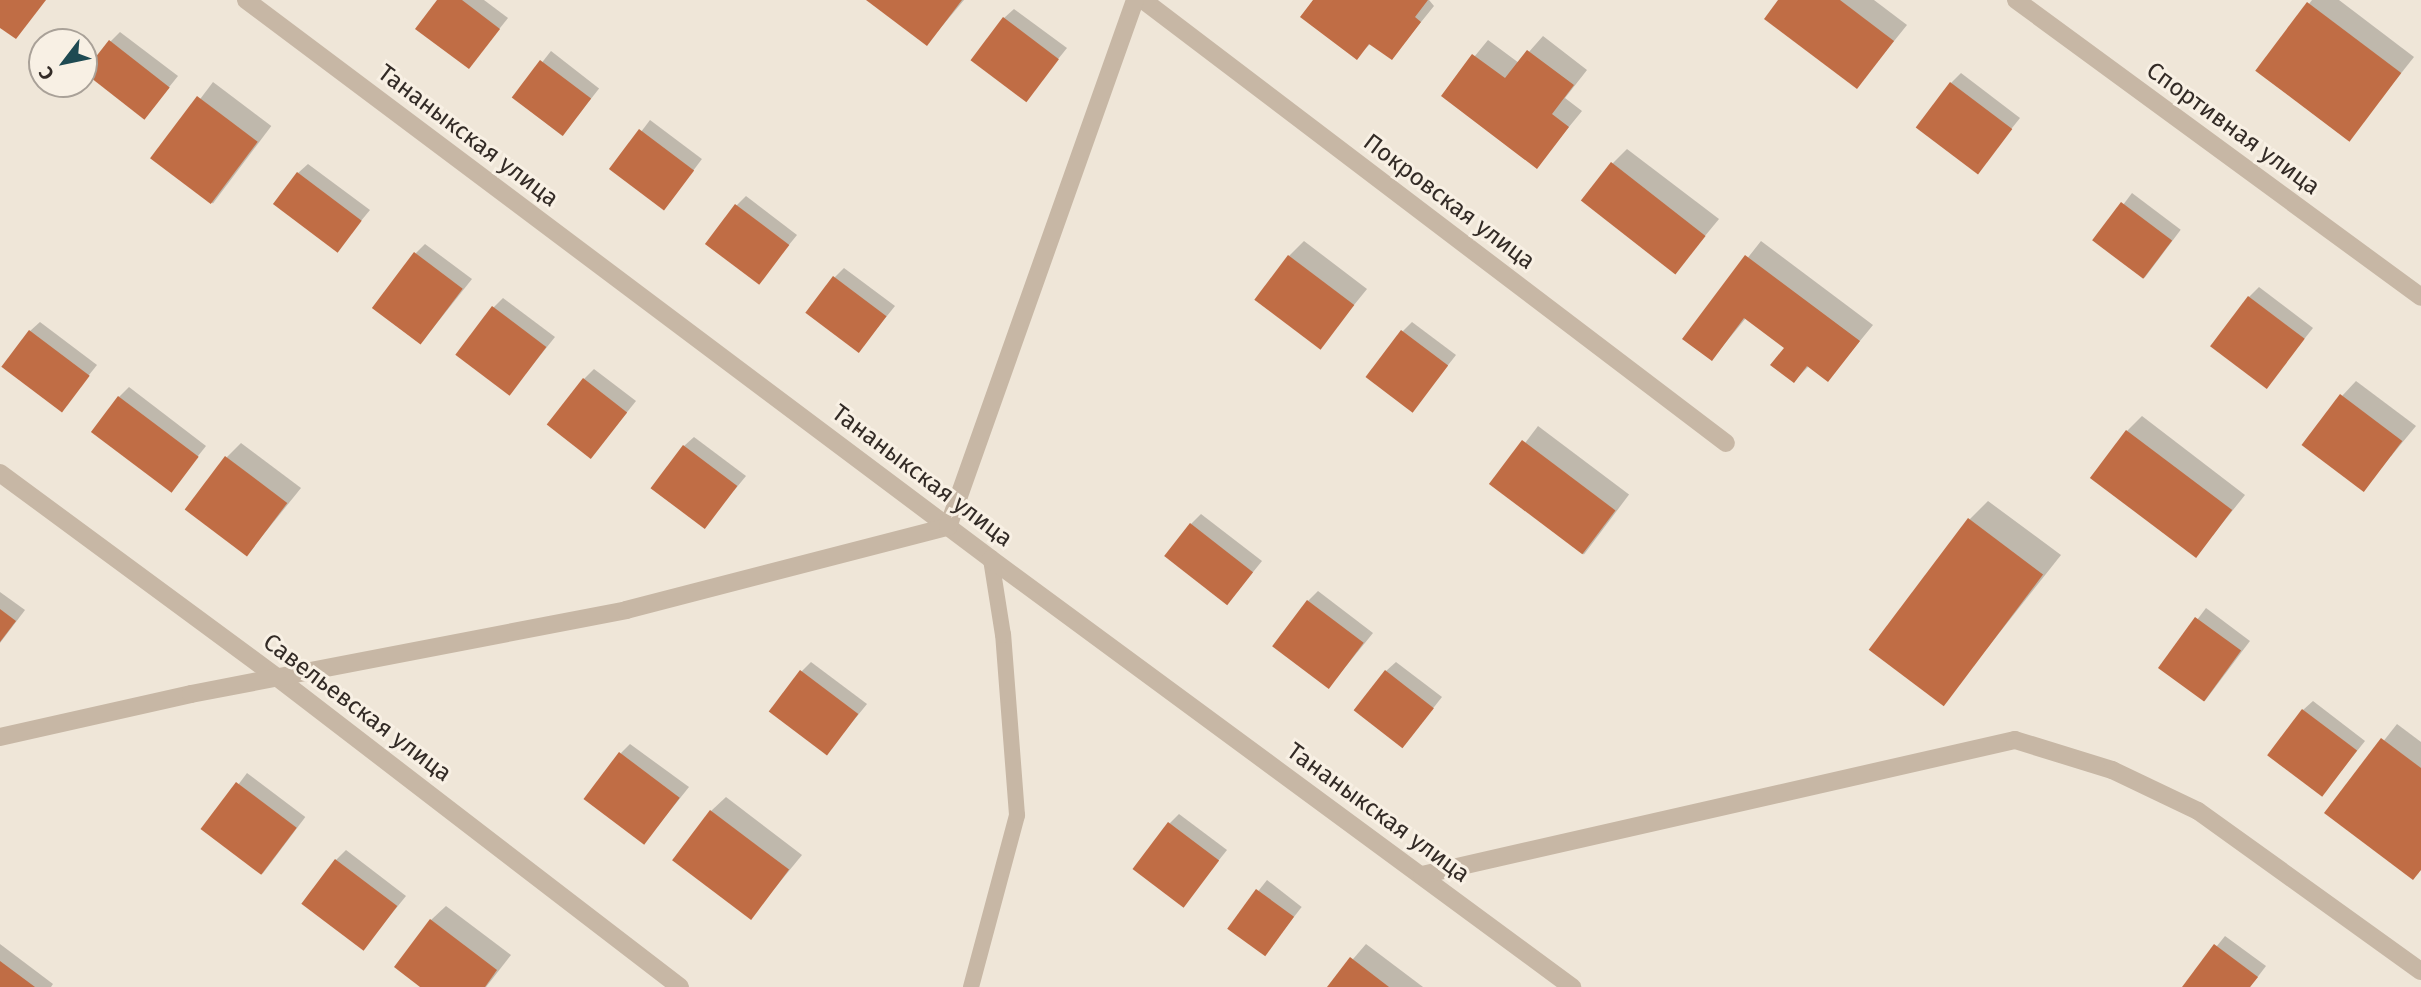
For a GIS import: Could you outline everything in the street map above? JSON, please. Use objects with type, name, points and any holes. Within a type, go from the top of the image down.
[{"type":"street","name":"Тананыкская улица","points":[[246,0],[948,527],[1572,987]]},
{"type":"street","points":[[0,737],[278,678],[626,610],[948,527],[1136,0]]},
{"type":"street","name":"Покровская улица","points":[[1143,0],[1726,443]]},
{"type":"street","name":"Спортивная улица","points":[[2016,0],[2421,297]]},
{"type":"street","name":"Савельевская улица","points":[[0,473],[278,678],[680,987]]},
{"type":"street","points":[[1422,875],[2015,740],[2112,769],[2199,811],[2421,971]]},
{"type":"lane","points":[[971,987],[1017,815],[1003,635],[991,559]]},
{"type":"building","points":[[0,0],[46,0],[16,39],[0,28]]},
{"type":"building","points":[[437,0],[462,0],[500,29],[469,69],[415,29]]},
{"type":"building","points":[[866,0],[962,0],[927,46]]},
{"type":"building","points":[[1313,0],[1428,0],[1415,17],[1421,22],[1392,60],[1369,44],[1357,60],[1300,17]]},
{"type":"building","points":[[1778,0],[1840,0],[1894,41],[1857,89],[1764,19]]},
{"type":"building","points":[[2307,2],[2401,73],[2349,142],[2255,71]]},
{"type":"building","points":[[1003,17],[1059,59],[1026,102],[971,60]]},
{"type":"building","points":[[109,40],[170,87],[144,120],[98,83],[98,54]]},
{"type":"building","points":[[1527,50],[1574,85],[1552,114],[1569,127],[1537,169],[1441,96],[1472,54],[1505,78]]},
{"type":"building","points":[[540,60],[591,99],[563,136],[512,98]]},
{"type":"building","points":[[1950,82],[2012,129],[1978,174],[1916,128]]},
{"type":"building","points":[[197,96],[258,142],[211,204],[150,158]]},
{"type":"building","points":[[639,129],[694,171],[664,210],[609,169]]},
{"type":"building","points":[[1611,162],[1706,236],[1675,274],[1581,201]]},
{"type":"building","points":[[297,172],[362,221],[338,253],[273,204]]},
{"type":"building","points":[[2121,202],[2172,241],[2143,279],[2092,240]]},
{"type":"building","points":[[735,204],[789,245],[759,285],[705,244]]},
{"type":"building","points":[[414,252],[463,289],[421,345],[372,308]]},
{"type":"building","points":[[1288,255],[1354,305],[1321,350],[1254,300]]},
{"type":"building","points":[[1745,255],[1860,341],[1828,382],[1807,366],[1794,383],[1770,365],[1784,348],[1744,318],[1712,361],[1682,339]]},
{"type":"building","points":[[833,276],[887,316],[859,353],[805,313]]},
{"type":"building","points":[[2248,296],[2305,339],[2267,389],[2210,346]]},
{"type":"building","points":[[492,306],[546,347],[510,396],[455,355]]},
{"type":"building","points":[[29,330],[90,376],[62,412],[1,367]]},
{"type":"building","points":[[1401,330],[1448,366],[1413,413],[1365,377]]},
{"type":"building","points":[[583,378],[627,412],[591,459],[547,424]]},
{"type":"building","points":[[2340,394],[2402,441],[2364,492],[2301,445]]},
{"type":"building","points":[[118,396],[199,457],[172,493],[91,432]]},
{"type":"building","points":[[2126,430],[2232,510],[2196,558],[2090,478]]},
{"type":"building","points":[[1522,440],[1615,510],[1582,554],[1489,484]]},
{"type":"building","points":[[683,445],[737,486],[705,529],[651,488]]},
{"type":"building","points":[[225,456],[287,503],[247,556],[185,510]]},
{"type":"building","points":[[1968,518],[2043,575],[1944,706],[1869,650]]},
{"type":"building","points":[[1190,523],[1253,572],[1227,605],[1164,556]]},
{"type":"building","points":[[1307,600],[1364,643],[1329,689],[1272,646]]},
{"type":"building","points":[[0,609],[16,621],[0,642]]},
{"type":"building","points":[[2195,617],[2241,651],[2204,701],[2158,668]]},
{"type":"building","points":[[800,670],[858,714],[827,755],[769,712]]},
{"type":"building","points":[[1385,670],[1434,708],[1402,748],[1354,710]]},
{"type":"building","points":[[2302,709],[2357,751],[2322,797],[2267,755]]},
{"type":"building","points":[[2381,738],[2421,768],[2421,870],[2413,880],[2324,813]]},
{"type":"building","points":[[619,752],[680,798],[644,845],[583,799]]},
{"type":"building","points":[[236,782],[297,828],[261,875],[200,829]]},
{"type":"building","points":[[710,810],[789,870],[751,920],[672,860]]},
{"type":"building","points":[[1168,822],[1219,861],[1184,908],[1132,869]]},
{"type":"building","points":[[335,859],[397,906],[364,951],[301,904]]},
{"type":"building","points":[[1256,889],[1294,917],[1265,956],[1227,929]]},
{"type":"building","points":[[430,919],[497,970],[485,987],[420,987],[394,967]]},
{"type":"building","points":[[2214,944],[2258,977],[2250,987],[2182,987]]},
{"type":"building","points":[[1350,957],[1389,987],[1327,987]]},
{"type":"building","points":[[0,961],[35,987],[0,987]]}]
